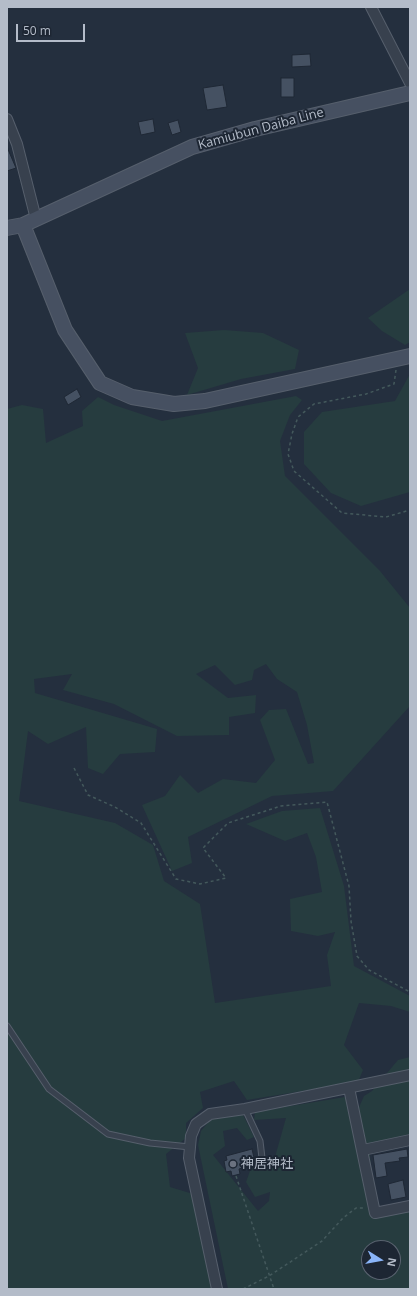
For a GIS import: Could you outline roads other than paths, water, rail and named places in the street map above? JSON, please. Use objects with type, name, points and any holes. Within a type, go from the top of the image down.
[{"type":"street","points":[[371,7],[410,83]]},
{"type":"street","name":"Kamiubun Daiba Line","points":[[7,228],[23,225],[192,147],[255,129],[410,93]]},
{"type":"street","points":[[7,119],[17,144],[36,219]]},
{"type":"street","points":[[23,225],[65,330],[100,383],[132,397],[174,404],[205,401],[404,357]]},
{"type":"street","points":[[217,1289],[189,1158],[191,1136],[196,1124],[210,1114],[245,1109],[410,1075]]},
{"type":"street","points":[[349,1088],[375,1213],[410,1206]]},
{"type":"street","points":[[363,1150],[410,1140]]},
{"type":"lane","points":[[7,1026],[49,1088],[108,1134],[150,1143],[190,1147]]},
{"type":"lane","points":[[245,1109],[260,1141],[262,1158]]},
{"type":"place","name":"神居神社","points":[[233,1164]]}]
